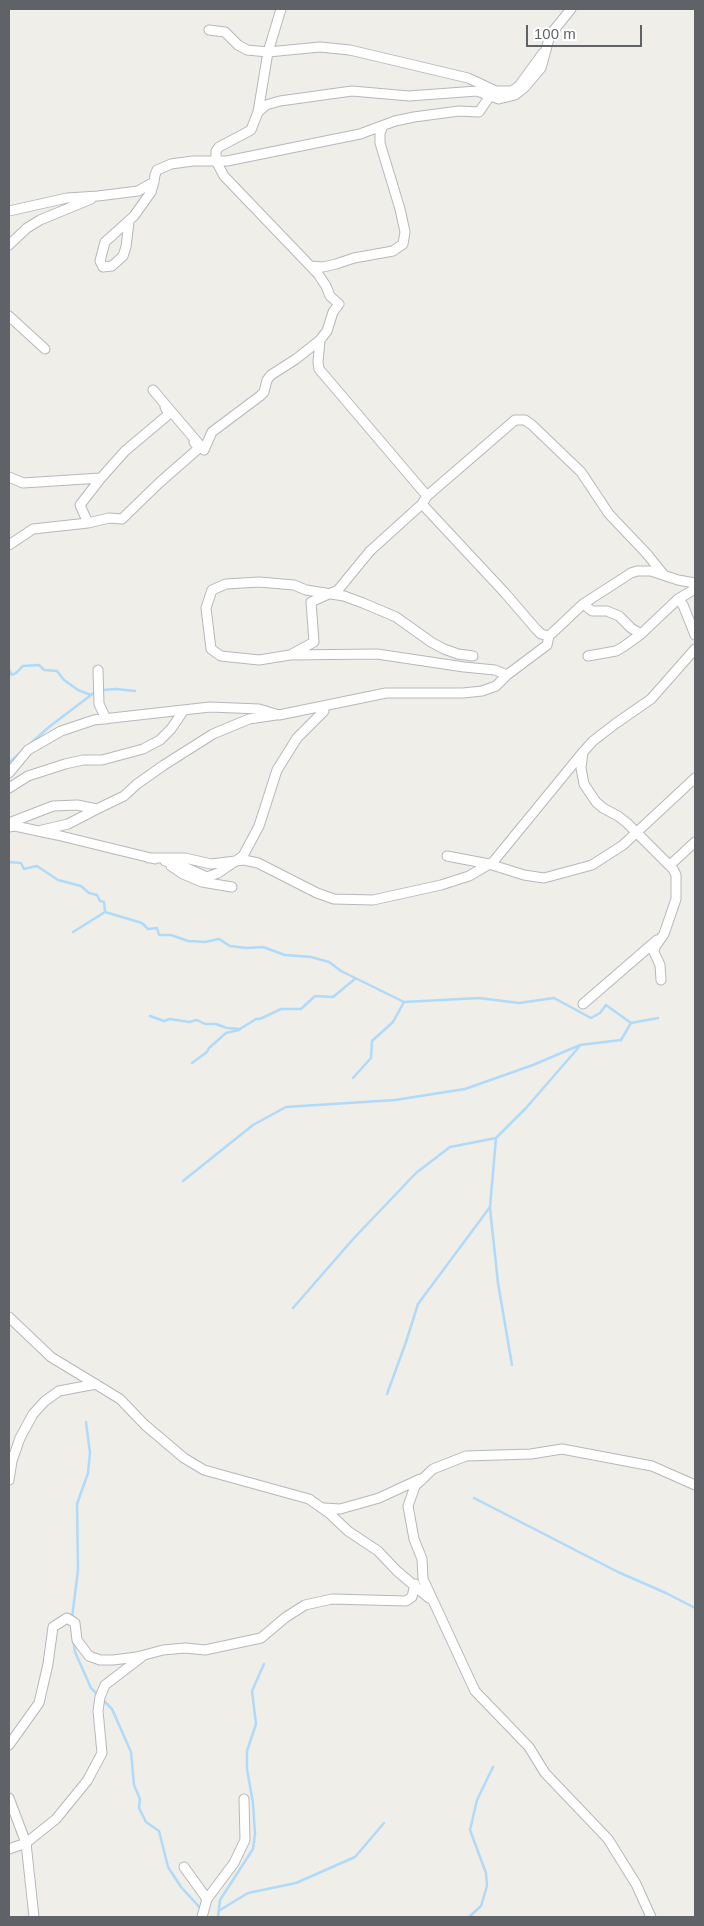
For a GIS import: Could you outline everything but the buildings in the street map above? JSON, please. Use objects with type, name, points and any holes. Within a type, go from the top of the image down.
[{"type":"street","points":[[9,545],[33,529],[88,523],[109,518],[122,519],[199,448],[170,414],[153,390],[204,450],[212,432],[260,396],[264,392],[267,380],[271,375],[296,359],[320,340],[327,331],[333,312],[339,304],[330,296],[322,280],[310,266],[224,176],[216,157],[219,147],[251,130],[258,112],[268,52],[281,9]]},
{"type":"street","points":[[258,112],[266,105],[280,101],[352,91],[409,96],[477,91],[505,98],[516,95],[541,68],[545,51],[555,27],[571,9]]},
{"type":"street","points":[[209,30],[225,32],[238,45],[247,50],[268,52],[320,47],[350,50],[468,78],[493,94]]},
{"type":"street","points":[[129,222],[123,256],[112,266],[103,267],[100,261],[104,242],[129,222],[151,192],[154,175],[157,170],[171,164],[195,162],[216,157],[227,161],[353,135],[405,119],[432,114],[459,111],[479,112],[493,94]]},
{"type":"street","points":[[310,266],[323,267],[354,258],[393,251],[402,244],[405,232],[400,209],[380,143],[380,132],[383,126]]},
{"type":"street","points":[[9,211],[67,198],[134,192],[154,182]]},
{"type":"street","points":[[9,245],[27,228],[40,220],[98,196]]},
{"type":"street","points":[[9,316],[17,326],[45,349]]},
{"type":"street","points":[[320,340],[318,364],[320,369],[428,496]]},
{"type":"street","points":[[88,523],[80,505],[100,478],[125,451],[170,414]]},
{"type":"street","points":[[290,655],[314,642],[311,602],[338,590],[370,551],[422,504],[428,496],[515,420],[525,420],[532,425],[581,472],[609,514],[648,554],[663,575]]},
{"type":"street","points":[[9,477],[23,483],[100,478]]},
{"type":"street","points":[[422,504],[505,592],[536,630],[541,634],[549,636]]},
{"type":"street","points":[[37,831],[68,824],[124,796],[137,784],[164,765],[213,734],[250,719],[279,715],[386,693],[482,692],[496,686],[507,675],[547,645],[549,636],[583,604],[631,573],[646,570],[695,583]]},
{"type":"street","points":[[416,659],[473,656],[458,654],[444,649],[407,624],[380,610],[344,596],[329,595],[294,586],[259,582],[226,584],[212,590],[206,608],[211,649],[221,656],[259,660],[290,655],[377,654],[495,670],[507,675]]},
{"type":"street","points":[[588,656],[616,651],[641,634],[678,599],[695,589]]},
{"type":"street","points":[[678,599],[683,606],[695,635]]},
{"type":"street","points":[[583,604],[592,611],[607,611],[619,616],[631,628],[641,634]]},
{"type":"street","points":[[149,858],[185,858],[210,864],[238,860],[258,863],[334,900],[374,900],[441,885],[469,876],[493,862],[583,752],[601,734],[651,699],[695,649]]},
{"type":"street","points":[[98,670],[99,704],[106,719]]},
{"type":"street","points":[[9,773],[28,750],[61,731],[94,720],[210,707],[259,708],[279,715],[296,716],[324,712],[386,693]]},
{"type":"street","points":[[9,788],[28,776],[65,764],[83,760],[102,760],[143,749],[160,740],[171,729],[184,710]]},
{"type":"street","points":[[9,827],[15,826],[178,864],[207,877],[218,873],[243,856],[259,826],[277,770],[297,738],[324,712]]},
{"type":"street","points":[[583,752],[582,774],[584,784],[603,808],[618,816],[636,832],[670,865],[676,875],[676,899],[654,952],[660,965],[661,980]]},
{"type":"street","points":[[446,856],[489,864],[524,875],[544,878],[592,865],[616,850],[695,778]]},
{"type":"street","points":[[9,823],[53,806],[77,805],[97,809]]},
{"type":"street","points":[[670,865],[695,842]]},
{"type":"street","points":[[162,861],[183,874],[202,882],[232,887]]},
{"type":"street","points":[[583,1004],[661,937]]},
{"type":"street","points":[[9,1317],[52,1357],[120,1398],[158,1436],[184,1458],[204,1470],[309,1498],[325,1509],[340,1509],[379,1498],[424,1478]]},
{"type":"street","points":[[9,1480],[12,1461],[20,1438],[33,1414],[45,1401],[59,1391],[96,1384]]},
{"type":"street","points":[[651,1917],[636,1884],[608,1839],[551,1779],[529,1747],[475,1691],[423,1579],[422,1560],[414,1539],[408,1506],[415,1486],[433,1469],[466,1456],[531,1454],[562,1449],[652,1466],[695,1485]]},
{"type":"street","points":[[309,1498],[348,1531],[378,1551],[397,1571],[432,1600]]},
{"type":"street","points":[[9,1745],[39,1703],[48,1664],[53,1627],[67,1618],[75,1623],[77,1640],[89,1656],[100,1660],[113,1660],[163,1650],[185,1648],[205,1650],[261,1638],[286,1617],[305,1605],[332,1599],[406,1601],[412,1597],[415,1584]]},
{"type":"street","points":[[9,1849],[26,1843],[56,1819],[87,1781],[102,1753],[98,1711],[105,1685],[145,1655]]},
{"type":"street","points":[[9,1798],[26,1843],[34,1917]]},
{"type":"street","points":[[202,1917],[207,1899],[234,1863],[245,1840],[244,1799]]},
{"type":"street","points":[[184,1867],[207,1899]]},
{"type":"waterway","points":[[9,670],[12,675],[23,666],[39,665],[44,670],[57,671],[64,680],[78,690],[91,695]]},
{"type":"waterway","points":[[103,690],[135,691]]},
{"type":"waterway","points":[[9,763],[49,727],[95,692]]},
{"type":"waterway","points":[[9,862],[21,863],[24,869],[37,866],[58,880],[81,886],[89,893],[97,895],[100,901],[104,902],[105,912]]},
{"type":"waterway","points":[[73,932],[105,912],[142,923],[148,929],[157,928],[159,935],[171,935],[188,941],[205,942],[219,939],[230,946],[246,948],[263,947],[285,955],[311,957],[329,962],[341,971],[404,1002]]},
{"type":"waterway","points":[[150,1016],[164,1021],[170,1019],[189,1022],[197,1020],[205,1024],[216,1024],[227,1028],[240,1029],[256,1019],[281,1009],[301,1009],[315,996],[333,997],[356,978]]},
{"type":"waterway","points":[[353,1078],[371,1058],[372,1041],[393,1022],[404,1002],[479,998],[519,1003],[554,998],[591,1018],[600,1013],[606,1005],[631,1023]]},
{"type":"waterway","points":[[183,1181],[253,1125],[286,1107],[395,1100],[465,1089],[533,1065],[580,1045],[621,1040],[631,1023],[658,1018]]},
{"type":"waterway","points":[[192,1063],[207,1052],[226,1033],[239,1030]]},
{"type":"waterway","points":[[293,1308],[354,1238],[416,1173],[450,1147],[496,1138],[526,1108],[579,1047]]},
{"type":"waterway","points":[[387,1394],[418,1304],[490,1207],[496,1138]]},
{"type":"waterway","points":[[490,1208],[498,1283],[512,1365]]},
{"type":"waterway","points":[[72,1618],[78,1570],[77,1504],[88,1473],[90,1453],[86,1422]]},
{"type":"waterway","points":[[474,1498],[618,1572],[695,1608]]},
{"type":"waterway","points":[[71,1624],[75,1652],[91,1688],[99,1696]]},
{"type":"waterway","points":[[218,1917],[220,1900],[253,1849],[255,1834],[253,1803],[247,1769],[247,1751],[256,1724],[252,1691],[264,1664]]},
{"type":"waterway","points":[[103,1700],[112,1709],[131,1752],[134,1785],[140,1799],[139,1808],[146,1822],[159,1831],[168,1867],[181,1887],[202,1910]]},
{"type":"waterway","points":[[469,1917],[481,1906],[487,1886],[486,1873],[470,1830],[477,1800],[493,1767]]},
{"type":"waterway","points":[[220,1910],[248,1893],[296,1883],[355,1857],[384,1823]]}]
